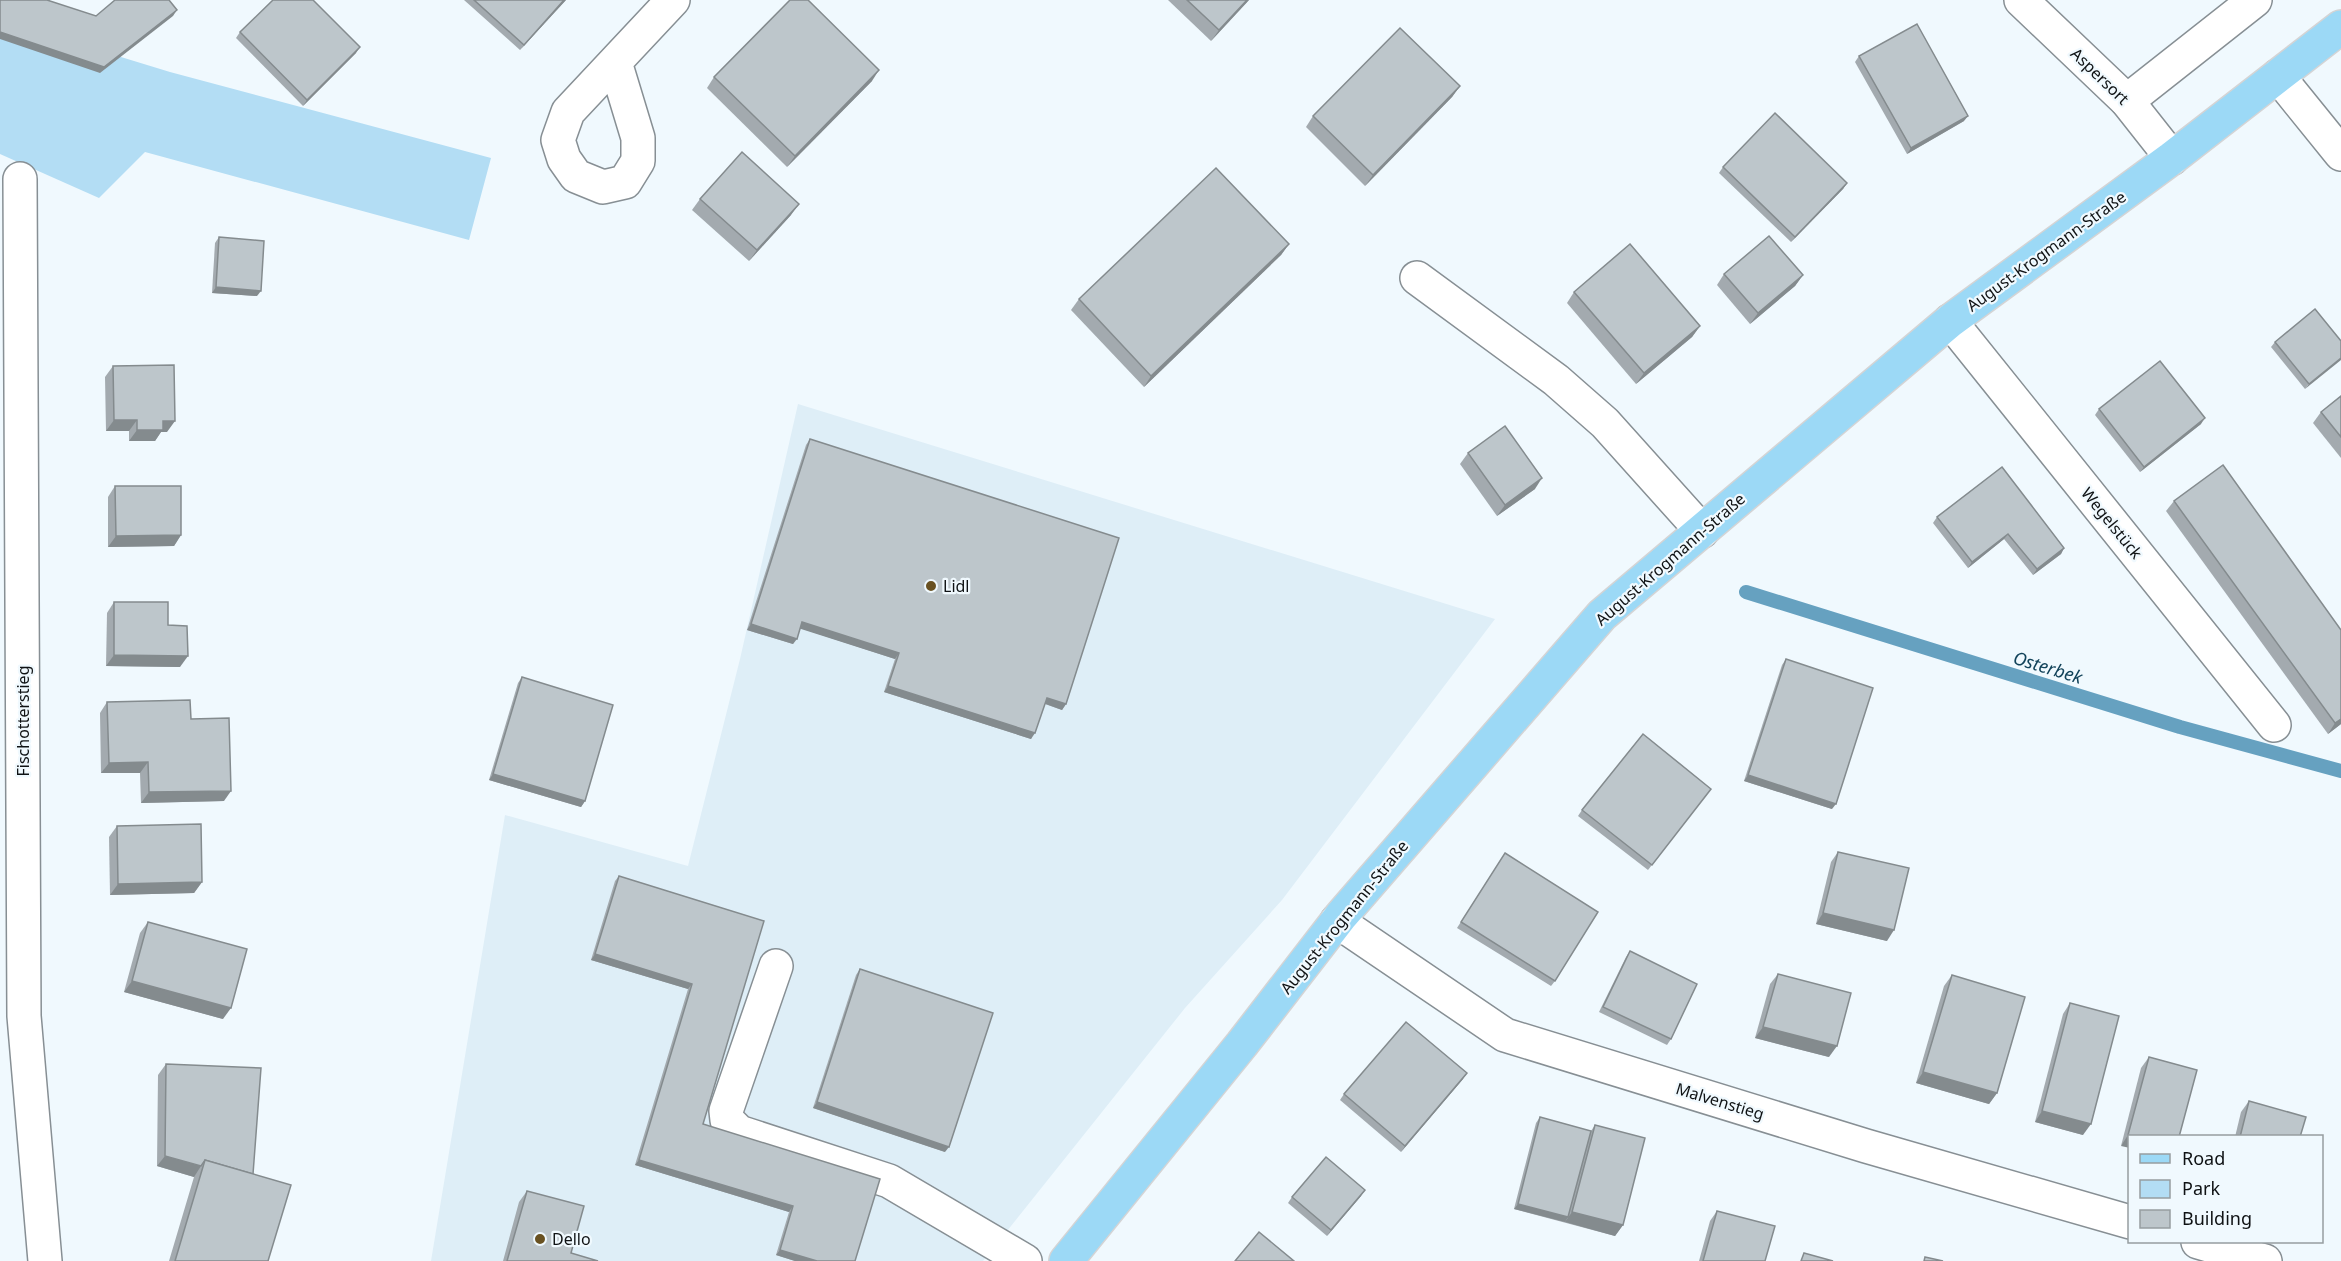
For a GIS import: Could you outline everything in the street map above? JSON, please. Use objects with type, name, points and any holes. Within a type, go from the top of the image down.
[{"type":"main road","name":"August-Krogmann-Straße","points":[[1066,1261],[1242,1044],[1337,921],[1602,615],[1950,321],[2172,158],[2341,27]]},
{"type":"street","points":[[615,62],[673,0]]},
{"type":"street","name":"Aspersort","points":[[2021,0],[2127,101],[2172,158]]},
{"type":"street","points":[[2127,101],[2255,0]]},
{"type":"street","points":[[2278,76],[2341,154]]},
{"type":"street","name":"Fischotterstieg","points":[[20,179],[24,1016],[45,1261]]},
{"type":"street","points":[[1417,278],[1556,380],[1597,416],[1636,455],[1702,531]]},
{"type":"street","name":"Wegelstück","points":[[1950,321],[2274,725]]},
{"type":"street","name":"Malvenstieg","points":[[1337,921],[1505,1035],[1866,1146],[2128,1221]]},
{"type":"street","points":[[776,966],[726,1111],[727,1120],[739,1132],[889,1181],[1025,1261]]},
{"type":"street","points":[[2202,1243],[2265,1261]]},
{"type":"shaded area","points":[[798,404],[1495,619],[1282,900],[1185,1008],[983,1261],[431,1261],[505,815],[688,866],[740,659]]},
{"type":"green space","points":[[0,20],[170,72],[491,158],[469,240],[145,152],[99,198],[0,154]]},
{"type":"building","points":[[0,0],[47,0],[96,16],[115,0],[169,0],[177,10],[104,67],[0,32]]},
{"type":"building","points":[[273,0],[313,0],[360,47],[307,100],[240,32]]},
{"type":"building","points":[[474,0],[564,0],[524,45]]},
{"type":"building","points":[[790,0],[808,0],[879,70],[795,156],[714,77]]},
{"type":"building","points":[[1187,0],[1247,0],[1219,30]]},
{"type":"building","points":[[1917,24],[1968,116],[1911,148],[1859,56]]},
{"type":"building","points":[[1400,28],[1460,86],[1373,175],[1313,116]]},
{"type":"building","points":[[1775,113],[1847,183],[1795,237],[1723,167]]},
{"type":"building","points":[[742,152],[799,204],[757,250],[700,199]]},
{"type":"building","points":[[1216,168],[1289,244],[1151,376],[1079,299]]},
{"type":"building","points":[[1769,236],[1803,275],[1758,313],[1724,274]]},
{"type":"building","points":[[219,237],[264,241],[261,291],[216,287]]},
{"type":"building","points":[[1630,244],[1700,326],[1644,373],[1574,292]]},
{"type":"building","points":[[2315,309],[2341,341],[2341,358],[2309,384],[2275,342]]},
{"type":"building","points":[[2160,361],[2205,418],[2144,467],[2099,409]]},
{"type":"building","points":[[174,365],[175,421],[163,421],[163,430],[137,430],[137,420],[114,420],[113,366]]},
{"type":"building","points":[[2341,396],[2341,437],[2321,412]]},
{"type":"building","points":[[1505,426],[1542,478],[1505,505],[1468,453]]},
{"type":"building","name":"Lidl","points":[[810,439],[1119,538],[1066,704],[1047,698],[1035,733],[888,686],[899,653],[802,622],[797,639],[751,624]]},
{"type":"building","points":[[2223,465],[2341,630],[2341,719],[2335,723],[2174,501]]},
{"type":"building","points":[[2002,467],[2064,548],[2037,569],[2008,534],[1972,562],[1937,517]]},
{"type":"building","points":[[115,486],[181,486],[181,535],[116,536]]},
{"type":"building","points":[[114,602],[168,602],[168,625],[187,626],[188,656],[114,655]]},
{"type":"building","points":[[1786,659],[1873,688],[1836,804],[1748,775]]},
{"type":"building","points":[[522,677],[613,705],[585,801],[493,774]]},
{"type":"building","points":[[190,700],[191,719],[229,718],[231,791],[149,792],[148,762],[109,763],[107,702]]},
{"type":"building","points":[[1643,734],[1711,789],[1652,865],[1582,810]]},
{"type":"building","points":[[201,824],[202,882],[118,884],[117,826]]},
{"type":"building","points":[[1838,852],[1909,868],[1894,930],[1823,913]]},
{"type":"building","points":[[1505,853],[1598,912],[1555,981],[1461,922]]},
{"type":"building","points":[[619,876],[764,921],[703,1124],[880,1179],[855,1261],[817,1261],[780,1250],[793,1206],[639,1160],[692,984],[595,954]]},
{"type":"building","points":[[148,922],[247,949],[231,1008],[132,981]]},
{"type":"building","points":[[1630,951],[1697,984],[1671,1039],[1603,1007]]},
{"type":"building","points":[[860,969],[993,1013],[949,1147],[817,1102]]},
{"type":"building","points":[[1778,974],[1851,993],[1837,1046],[1763,1027]]},
{"type":"building","points":[[1952,975],[2025,997],[1997,1093],[1923,1072]]},
{"type":"building","points":[[2070,1003],[2119,1016],[2091,1124],[2042,1111]]},
{"type":"building","points":[[1406,1022],[1467,1073],[1405,1146],[1344,1094]]},
{"type":"building","points":[[2149,1057],[2197,1070],[2180,1135],[2128,1135]]},
{"type":"building","points":[[166,1064],[261,1068],[253,1174],[205,1160],[201,1166],[165,1156]]},
{"type":"building","points":[[2249,1101],[2306,1117],[2301,1135],[2240,1135]]},
{"type":"building","points":[[1540,1117],[1591,1131],[1568,1217],[1518,1204]]},
{"type":"building","points":[[1595,1125],[1645,1138],[1623,1225],[1572,1212]]},
{"type":"building","points":[[1326,1157],[1365,1190],[1331,1230],[1292,1197]]},
{"type":"building","points":[[205,1160],[291,1185],[268,1261],[175,1261]]},
{"type":"building","name":"Dello","points":[[527,1191],[584,1206],[571,1253],[598,1261],[507,1261]]},
{"type":"building","points":[[1717,1211],[1775,1226],[1765,1261],[1703,1261]]},
{"type":"building","points":[[1259,1232],[1294,1261],[1235,1261]]},
{"type":"building","points":[[1804,1253],[1833,1261],[1801,1261]]},
{"type":"building","points":[[1925,1257],[1943,1261],[1924,1261]]},
{"type":"waterway","name":"Osterbek","points":[[1746,592],[2180,727],[2341,771]]},
{"type":"place","name":"Lidl","points":[[931,586]]},
{"type":"place","name":"Dello","points":[[540,1239]]}]
